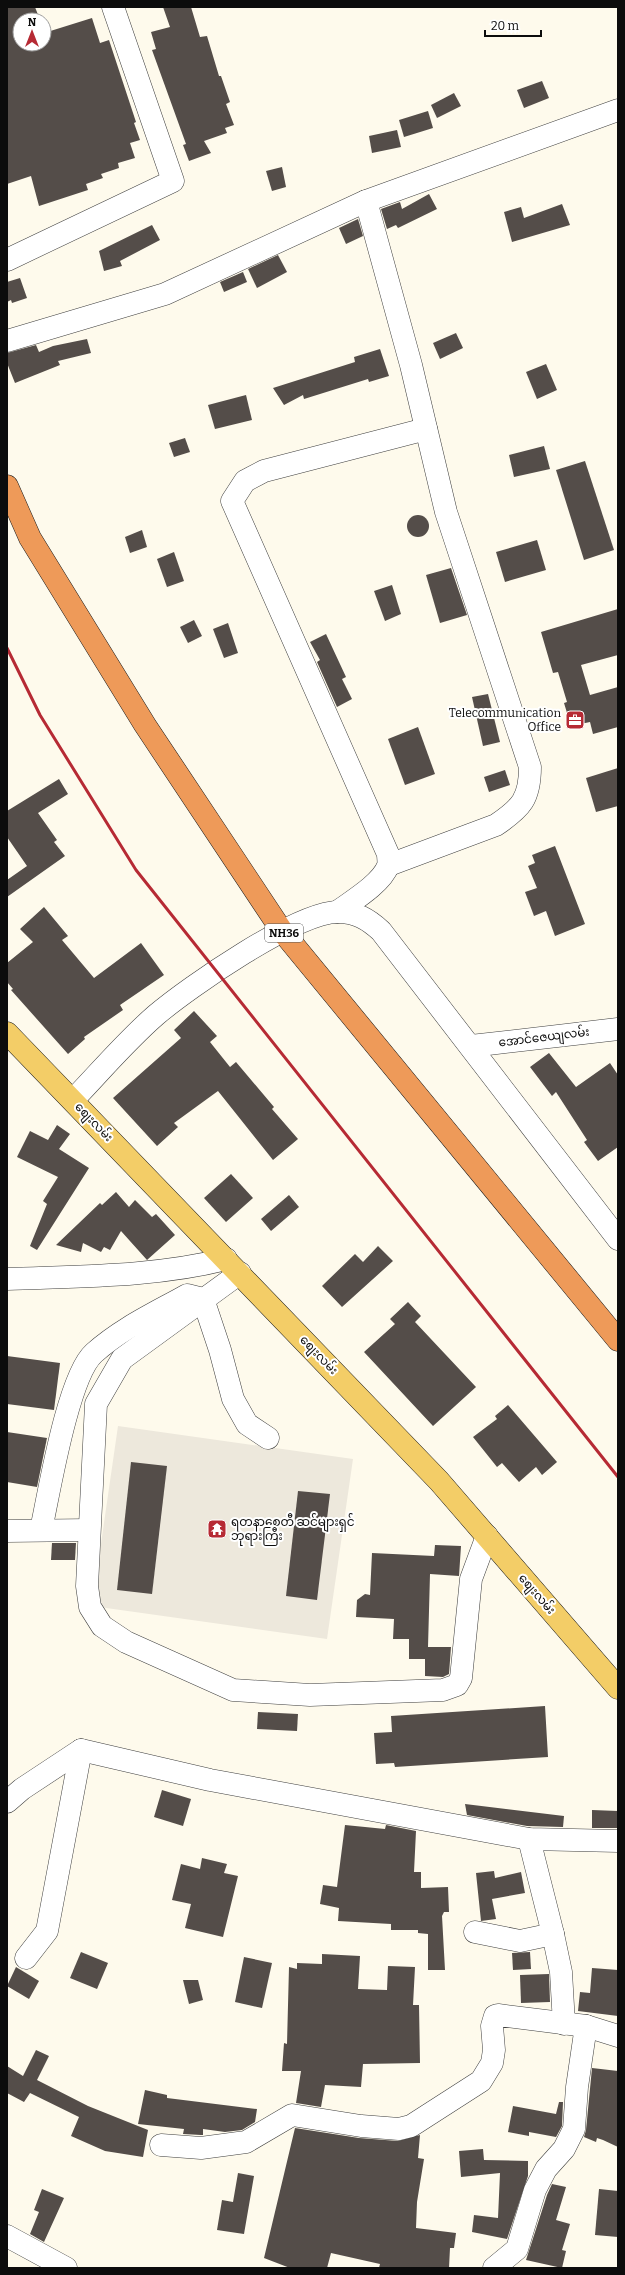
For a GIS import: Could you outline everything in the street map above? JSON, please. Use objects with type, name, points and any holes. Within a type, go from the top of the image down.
[{"type":"highway","name":"NH36","points":[[7,486],[30,538],[145,725],[282,931],[618,1340]]},
{"type":"main road","name":"စျေးလမ်း","points":[[7,1033],[440,1481],[618,1688]]},
{"type":"street","points":[[7,260],[173,181],[113,7]]},
{"type":"street","points":[[7,341],[165,294],[366,201],[618,110]]},
{"type":"street","points":[[338,912],[372,886],[389,865],[496,825],[510,815],[524,800],[530,786],[530,767],[446,512],[411,365],[366,201]]},
{"type":"street","points":[[389,865],[388,854],[383,837],[232,501],[245,481],[264,471],[426,429]]},
{"type":"street","points":[[73,1100],[156,1016],[228,964],[303,920],[338,912],[354,913],[368,919],[381,931],[618,1239]]},
{"type":"street","name":"အောင်ဇေယျလမ်း","points":[[471,1046],[618,1028]]},
{"type":"street","points":[[7,1279],[162,1272],[190,1268],[233,1266]]},
{"type":"street","points":[[233,1266],[203,1299],[122,1359],[96,1404],[87,1586],[90,1608],[102,1626],[126,1642],[233,1690],[310,1695],[443,1690],[457,1685],[461,1678],[471,1578],[487,1536]]},
{"type":"street","points":[[41,1530],[64,1427],[77,1379],[92,1354],[138,1321],[187,1294],[203,1299]]},
{"type":"street","points":[[203,1299],[220,1350],[233,1399],[247,1424],[268,1438]]},
{"type":"street","points":[[7,1531],[89,1530]]},
{"type":"street","points":[[7,1802],[22,1789],[81,1750],[210,1780],[529,1839],[618,1841]]},
{"type":"street","points":[[26,1958],[46,1931],[81,1750]]},
{"type":"street","points":[[529,1839],[561,1972],[564,2024]]},
{"type":"street","points":[[475,1932],[520,1941],[553,1934]]},
{"type":"street","points":[[161,2145],[201,2148],[246,2142],[292,2115],[399,2129],[411,2126],[481,2081],[492,2063],[494,2050],[492,2026],[495,2016],[498,2015],[586,2026],[618,2036]]},
{"type":"street","points":[[494,2268],[517,2249],[534,2190],[546,2169],[564,2149],[574,2129],[577,2087],[586,2026]]},
{"type":"street","points":[[7,2236],[66,2268]]},
{"type":"shaded area","points":[[118,1426],[353,1459],[327,1639],[92,1606]]},
{"type":"building","points":[[7,7],[35,7],[37,12],[12,12],[12,52],[52,52],[52,30],[92,18],[100,43],[109,40],[136,122],[134,123],[140,140],[130,143],[135,158],[118,163],[119,168],[101,174],[103,178],[86,184],[88,190],[39,206],[31,176],[7,184]]},
{"type":"building","points":[[163,7],[191,7],[200,37],[207,36],[219,76],[221,76],[230,102],[226,104],[234,125],[225,128],[227,133],[204,141],[211,153],[189,161],[183,145],[186,144],[152,50],[156,49],[151,32],[170,27]]},
{"type":"building","points":[[542,81],[549,98],[524,108],[517,90]]},
{"type":"building","points":[[454,93],[461,106],[437,118],[431,105]]},
{"type":"building","points":[[428,111],[433,128],[404,137],[399,120]]},
{"type":"building","points":[[397,130],[401,147],[372,153],[369,136]]},
{"type":"building","points":[[282,167],[286,187],[272,191],[266,171]]},
{"type":"building","points":[[429,194],[437,209],[398,228],[396,225],[387,229],[381,209],[400,202],[402,209]]},
{"type":"building","points":[[562,204],[570,225],[512,242],[504,212],[521,207],[524,218]]},
{"type":"building","points":[[358,219],[363,236],[346,244],[339,228]]},
{"type":"building","points":[[152,225],[160,240],[120,261],[122,266],[104,271],[99,251]]},
{"type":"building","points":[[278,255],[287,272],[257,288],[248,269]]},
{"type":"building","points":[[243,272],[247,282],[224,292],[220,282]]},
{"type":"building","points":[[20,278],[27,298],[12,303],[11,300],[7,302],[7,282]]},
{"type":"building","points":[[456,333],[463,348],[440,359],[433,343]]},
{"type":"building","points":[[87,339],[91,353],[58,361],[60,365],[15,383],[7,363],[7,353],[36,345],[39,352],[53,346]]},
{"type":"building","points":[[380,349],[389,376],[369,382],[368,379],[304,399],[303,395],[284,405],[273,388],[355,362],[354,357]]},
{"type":"building","points":[[546,364],[557,390],[537,399],[526,372]]},
{"type":"building","points":[[246,395],[252,420],[215,429],[208,405]]},
{"type":"building","points":[[185,438],[190,452],[174,457],[169,443]]},
{"type":"building","points":[[544,446],[550,469],[514,477],[509,455]]},
{"type":"building","points":[[585,461],[614,550],[584,560],[556,470]]},
{"type":"building","points":[[418,515],[422,516],[428,522],[428,530],[422,536],[418,537],[414,536],[408,530],[407,526],[408,522],[414,516]]},
{"type":"building","points":[[142,530],[147,547],[130,553],[125,537]]},
{"type":"building","points":[[537,540],[546,570],[505,582],[496,552]]},
{"type":"building","points":[[174,552],[184,581],[167,587],[157,559]]},
{"type":"building","points":[[451,568],[467,615],[440,623],[426,575]]},
{"type":"building","points":[[392,585],[401,614],[385,621],[374,591]]},
{"type":"building","points":[[618,609],[618,655],[581,665],[590,695],[618,687],[618,727],[593,734],[590,722],[571,726],[564,703],[567,702],[558,672],[553,673],[541,632]]},
{"type":"building","points":[[194,620],[202,636],[188,643],[180,627]]},
{"type":"building","points":[[228,623],[238,653],[224,658],[213,629]]},
{"type":"building","points":[[326,634],[346,677],[342,679],[352,699],[337,707],[317,662],[320,660],[310,642]]},
{"type":"building","points":[[488,694],[500,742],[483,746],[472,697]]},
{"type":"building","points":[[418,727],[435,774],[405,785],[388,739]]},
{"type":"building","points":[[618,768],[618,806],[596,812],[586,778]]},
{"type":"building","points":[[505,770],[510,785],[489,792],[484,777]]},
{"type":"building","points":[[59,779],[68,794],[38,813],[57,840],[54,842],[65,856],[7,897],[7,880],[27,866],[7,837],[7,811]]},
{"type":"building","points":[[555,846],[585,924],[555,936],[546,911],[534,916],[525,892],[537,888],[528,866],[535,863],[532,855]]},
{"type":"building","points":[[44,907],[68,936],[62,940],[94,978],[141,943],[164,975],[120,1005],[123,1010],[84,1037],[85,1039],[68,1054],[11,990],[13,989],[7,982],[7,963],[33,942],[20,929]]},
{"type":"building","points":[[194,1011],[217,1036],[210,1042],[230,1067],[236,1062],[274,1107],[272,1109],[298,1139],[273,1160],[218,1091],[174,1123],[178,1127],[157,1146],[113,1098],[181,1038],[174,1030]]},
{"type":"building","points":[[549,1053],[576,1087],[610,1063],[618,1075],[618,1147],[598,1161],[584,1142],[587,1140],[556,1092],[552,1096],[530,1067]]},
{"type":"building","points":[[57,1125],[70,1134],[59,1149],[89,1168],[37,1250],[30,1246],[47,1204],[43,1201],[58,1177],[17,1157],[30,1131],[48,1140]]},
{"type":"building","points":[[231,1174],[253,1198],[226,1222],[204,1198]]},
{"type":"building","points":[[116,1192],[129,1207],[135,1200],[152,1217],[156,1214],[175,1235],[147,1260],[121,1231],[110,1250],[104,1247],[101,1252],[83,1243],[81,1252],[56,1245],[100,1203],[102,1205]]},
{"type":"building","points":[[289,1195],[299,1207],[271,1231],[261,1219]]},
{"type":"building","points":[[378,1246],[393,1261],[342,1307],[322,1286],[355,1254],[363,1262]]},
{"type":"building","points":[[408,1302],[421,1316],[415,1322],[476,1387],[433,1426],[364,1352],[395,1324],[390,1319]]},
{"type":"building","points":[[7,1356],[60,1363],[54,1410],[7,1404]]},
{"type":"building","points":[[508,1405],[557,1462],[542,1475],[536,1467],[519,1482],[502,1463],[497,1467],[473,1437],[497,1419],[495,1416]]},
{"type":"building","points":[[7,1432],[47,1438],[37,1487],[7,1482]]},
{"type":"building","points":[[131,1462],[167,1466],[152,1594],[117,1590]]},
{"type":"building","points":[[298,1491],[330,1494],[317,1600],[286,1596]]},
{"type":"building","points":[[52,1543],[76,1543],[75,1560],[51,1560]]},
{"type":"building","points":[[435,1545],[461,1546],[459,1576],[430,1574],[428,1647],[451,1647],[449,1674],[443,1677],[425,1676],[425,1659],[409,1659],[409,1639],[393,1639],[394,1619],[356,1617],[357,1600],[365,1594],[370,1595],[372,1553],[434,1556]]},
{"type":"building","points":[[545,1706],[548,1757],[395,1767],[394,1763],[376,1764],[374,1733],[392,1732],[391,1716]]},
{"type":"building","points":[[258,1712],[298,1714],[297,1731],[257,1729]]},
{"type":"building","points":[[162,1790],[191,1799],[183,1826],[154,1817]]},
{"type":"building","points":[[465,1804],[564,1816],[563,1827],[527,1826],[467,1815]]},
{"type":"building","points":[[592,1810],[618,1811],[618,1828],[592,1828]]},
{"type":"building","points":[[345,1825],[385,1829],[386,1825],[416,1831],[414,1872],[421,1872],[421,1888],[448,1887],[449,1912],[444,1912],[442,1916],[445,1970],[428,1970],[428,1934],[418,1933],[418,1930],[391,1930],[391,1924],[338,1921],[339,1908],[320,1904],[323,1885],[337,1887]]},
{"type":"building","points":[[202,1858],[227,1864],[224,1873],[238,1876],[223,1937],[185,1928],[191,1904],[172,1900],[181,1864],[200,1869]]},
{"type":"building","points":[[494,1871],[495,1878],[521,1872],[525,1893],[492,1899],[496,1919],[481,1921],[476,1873]]},
{"type":"building","points":[[81,1952],[108,1963],[97,1989],[70,1978]]},
{"type":"building","points":[[530,1952],[531,1969],[513,1970],[512,1953]]},
{"type":"building","points":[[322,1954],[360,1956],[358,1989],[387,1990],[388,1966],[415,1967],[413,2005],[419,2005],[420,2063],[363,2064],[361,2087],[325,2085],[321,2107],[296,2103],[301,2071],[282,2071],[284,2043],[287,2044],[289,1967],[297,1969],[297,1963],[322,1964]]},
{"type":"building","points":[[244,1957],[272,1963],[262,2008],[235,2002]]},
{"type":"building","points":[[16,1967],[39,1981],[29,1999],[7,1986]]},
{"type":"building","points":[[592,1968],[618,1970],[618,2016],[578,2011],[580,1992],[590,1993]]},
{"type":"building","points":[[549,1974],[550,2002],[521,2003],[520,1975]]},
{"type":"building","points":[[183,1980],[198,1980],[203,2000],[189,2004]]},
{"type":"building","points":[[36,2050],[49,2056],[37,2080],[88,2106],[148,2130],[143,2157],[105,2151],[71,2136],[79,2117],[30,2093],[24,2102],[7,2093],[7,2066],[23,2076]]},
{"type":"building","points":[[592,2068],[618,2071],[618,2147],[597,2138],[596,2142],[584,2137]]},
{"type":"building","points":[[145,2090],[167,2095],[167,2098],[257,2109],[255,2122],[242,2130],[225,2132],[203,2129],[203,2135],[183,2134],[184,2129],[138,2124]]},
{"type":"building","points":[[559,2102],[563,2102],[562,2126],[556,2137],[529,2132],[529,2136],[508,2132],[513,2106],[556,2114]]},
{"type":"building","points":[[295,2128],[359,2138],[398,2141],[420,2135],[418,2158],[424,2159],[417,2202],[416,2228],[456,2233],[454,2248],[450,2248],[449,2268],[379,2268],[380,2264],[331,2253],[327,2268],[290,2268],[264,2258]]},
{"type":"building","points":[[483,2149],[484,2160],[528,2161],[528,2176],[507,2239],[472,2232],[474,2215],[498,2218],[500,2173],[461,2177],[459,2151]]},
{"type":"building","points":[[238,2173],[254,2176],[244,2234],[217,2230],[222,2200],[233,2202]]},
{"type":"building","points":[[552,2184],[566,2187],[556,2220],[570,2224],[562,2250],[566,2251],[562,2268],[526,2260]]},
{"type":"building","points":[[42,2189],[64,2198],[44,2242],[30,2234],[39,2212],[34,2210]]},
{"type":"building","points":[[599,2189],[618,2191],[618,2237],[595,2235]]},
{"type":"railway","points":[[7,648],[40,715],[136,870],[618,1477]]},
{"type":"place","name":"Telecommunication Office","points":[[575,720]]},
{"type":"place","name":"ရတနာစေတီ ဆင်များရှင် ဘုရားကြီး","points":[[217,1529]]}]
